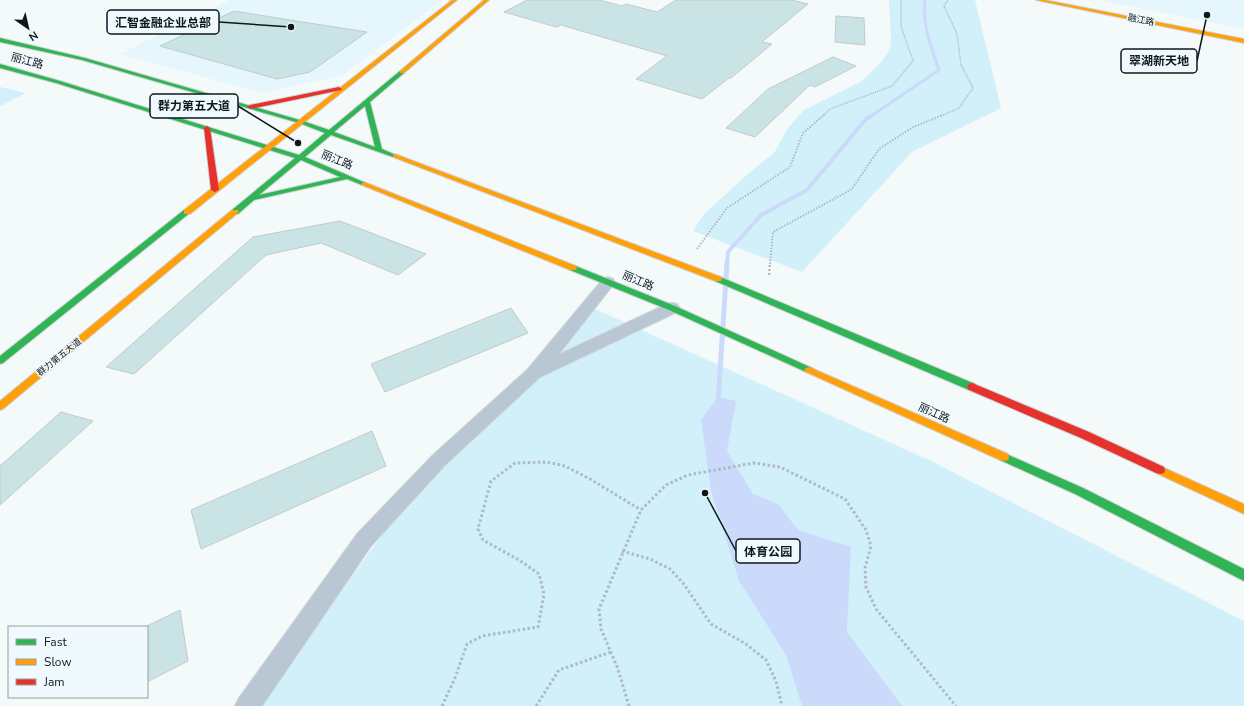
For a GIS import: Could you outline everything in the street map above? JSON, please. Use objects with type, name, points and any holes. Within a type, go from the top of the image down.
[{"type":"main road","points":[[0,361],[455,0]]},
{"type":"main road","name":"群力第五大道","points":[[0,406],[301,158],[487,0]]},
{"type":"main road","name":"融江路","points":[[1038,0],[1244,41]]},
{"type":"main road","name":"融江路","points":[[1065,0],[1244,36]]},
{"type":"main road","name":"丽江路","points":[[0,40],[83,59],[250,107],[301,122],[379,150],[703,273],[1085,435],[1244,509]]},
{"type":"main road","name":"丽江路","points":[[0,66],[58,82],[301,158],[672,308],[1079,491],[1244,575]]},
{"type":"main road","points":[[250,107],[344,88]]},
{"type":"main road","points":[[367,101],[379,150]]},
{"type":"main road","points":[[207,128],[215,190]]},
{"type":"main road","points":[[251,199],[348,177]]},
{"type":"street","points":[[247,706],[364,540],[439,460],[534,373],[608,282]]},
{"type":"street","points":[[534,373],[672,308]]},
{"type":"path","points":[[697,249],[727,208],[790,167],[803,133],[830,110],[892,86],[912,61],[901,26],[900,0]]},
{"type":"path","points":[[769,275],[773,232],[852,188],[879,149],[913,127],[958,108],[973,88],[962,64],[957,34],[944,6],[948,0]]},
{"type":"path","points":[[442,706],[455,678],[467,644],[482,636],[538,627],[544,594],[539,574],[519,560],[483,540],[478,529],[491,482],[515,463],[547,462],[571,469],[641,510]]},
{"type":"path","points":[[629,706],[618,669],[601,628],[599,609],[641,510],[666,485],[688,475],[754,464],[780,466],[845,500],[866,530],[871,546],[865,568],[866,587],[876,609],[956,706]]},
{"type":"path","points":[[622,552],[650,559],[670,569],[683,583],[711,624],[746,644],[766,660],[776,681],[782,706]]},
{"type":"path","points":[[536,706],[559,670],[611,652]]},
{"type":"shaded area","points":[[230,0],[442,0],[343,75],[262,93],[120,54]]},
{"type":"shaded area","points":[[889,0],[975,0],[1001,108],[912,152],[802,272],[693,231],[704,214],[749,173],[774,153],[788,128],[804,110],[862,81],[883,60],[890,49],[891,40]]},
{"type":"shaded area","points":[[1097,0],[1244,0],[1244,29]]},
{"type":"shaded area","points":[[0,87],[26,93],[0,106]]},
{"type":"shaded area","points":[[584,304],[931,461],[1244,621],[1244,706],[257,706],[390,524]]},
{"type":"shaded area","points":[[718,397],[736,401],[727,451],[753,494],[778,504],[798,530],[851,547],[847,632],[902,706],[802,706],[786,655],[739,581],[711,491],[701,420]]},
{"type":"building","points":[[527,0],[599,0],[622,6],[626,4],[657,12],[676,0],[792,0],[808,4],[762,42],[772,44],[731,78],[702,99],[636,79],[667,56],[561,25],[556,27],[504,12]]},
{"type":"building","points":[[234,11],[367,32],[310,72],[277,79],[160,46]]},
{"type":"building","points":[[836,16],[864,18],[865,45],[835,42]]},
{"type":"building","points":[[833,57],[856,66],[815,87],[810,85],[755,137],[726,128],[768,89]]},
{"type":"building","points":[[340,221],[426,254],[398,275],[321,243],[266,255],[134,374],[106,367],[253,237]]},
{"type":"building","points":[[511,308],[528,333],[385,392],[371,364]]},
{"type":"building","points":[[61,412],[93,421],[0,505],[0,466]]},
{"type":"building","points":[[372,431],[386,466],[201,549],[191,510]]},
{"type":"building","points":[[180,610],[188,661],[148,681],[148,626]]},
{"type":"waterway","points":[[871,116],[939,70],[926,27],[924,9],[925,0]]},
{"type":"waterway","points":[[727,264],[728,252],[761,215],[807,190],[866,119],[873,115]]},
{"type":"waterway","points":[[718,403],[727,263]]},
{"type":"traffic: fast","points":[[0,40],[83,59],[301,122],[395,156]]},
{"type":"traffic: fast","points":[[0,66],[58,82],[301,158],[364,184]]},
{"type":"traffic: fast","points":[[235,212],[402,72]]},
{"type":"traffic: fast","points":[[367,101],[379,150]]},
{"type":"traffic: fast","points":[[256,198],[348,177]]},
{"type":"traffic: fast","points":[[0,361],[187,212]]},
{"type":"traffic: fast","points":[[573,268],[672,308],[809,370]]},
{"type":"traffic: fast","points":[[718,279],[972,387]]},
{"type":"traffic: fast","points":[[1004,457],[1079,491],[1244,575]]},
{"type":"traffic: slow","points":[[187,212],[455,0]]},
{"type":"traffic: slow","points":[[402,72],[487,0]]},
{"type":"traffic: slow","points":[[1038,0],[1244,41]]},
{"type":"traffic: slow","points":[[395,156],[718,279]]},
{"type":"traffic: slow","points":[[364,184],[573,268]]},
{"type":"traffic: slow","points":[[0,406],[235,212]]},
{"type":"traffic: slow","points":[[809,370],[1004,457]]},
{"type":"traffic: slow","points":[[1160,470],[1244,509]]},
{"type":"traffic: jam","points":[[250,107],[339,89]]},
{"type":"traffic: jam","points":[[207,128],[215,190]]},
{"type":"traffic: jam","points":[[972,387],[1085,435],[1160,470]]},
{"type":"place","name":"翠湖新天地","points":[[1207,15]]},
{"type":"place","name":"汇智金融企业总部","points":[[291,27]]},
{"type":"place","name":"群力第五大道","points":[[298,143]]},
{"type":"place","name":"体育公园","points":[[705,493]]}]
